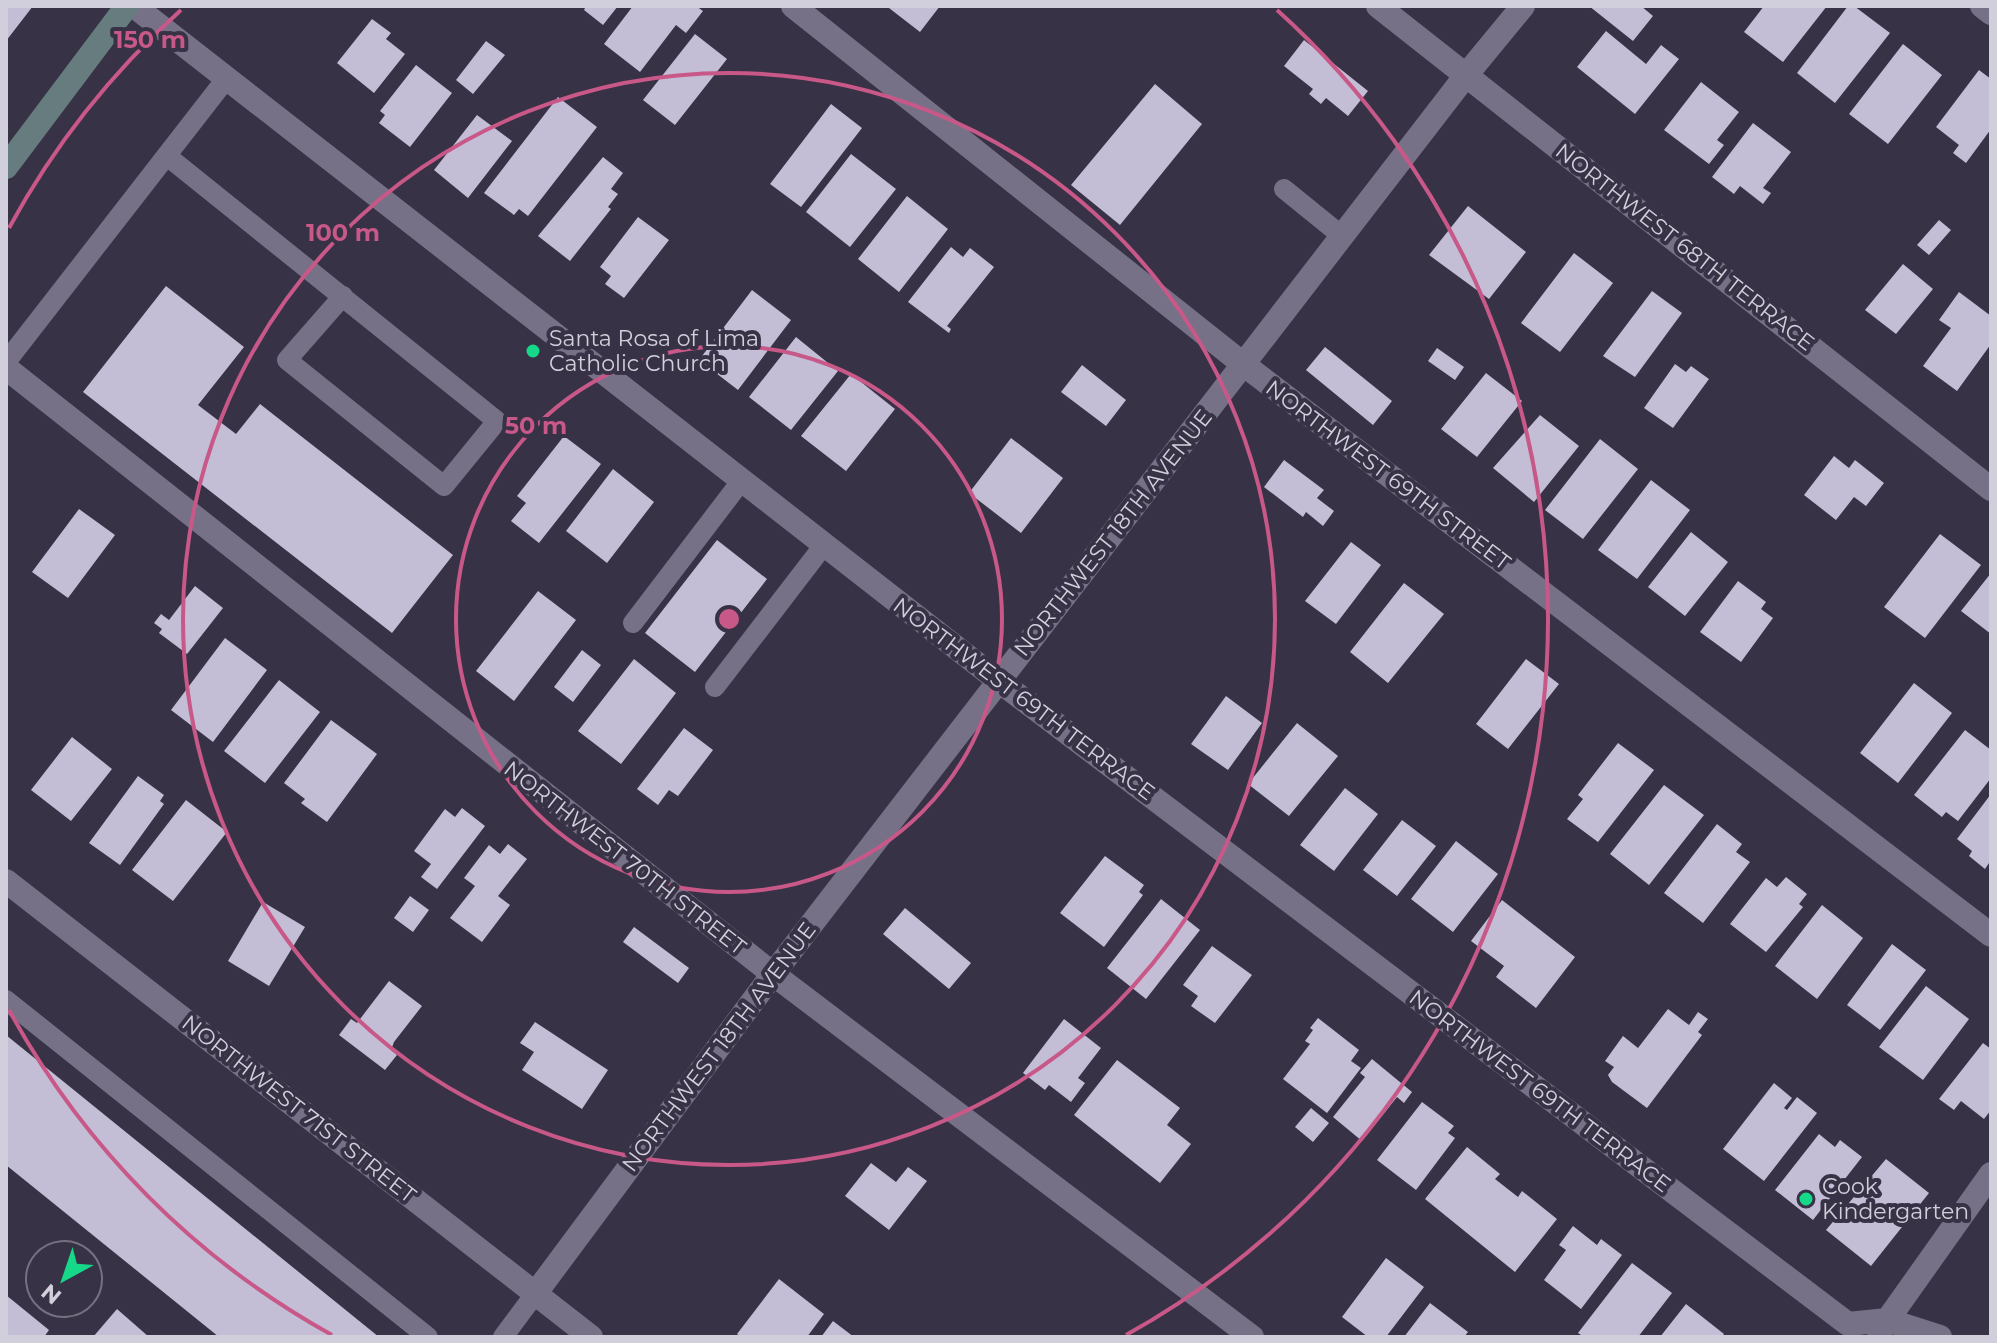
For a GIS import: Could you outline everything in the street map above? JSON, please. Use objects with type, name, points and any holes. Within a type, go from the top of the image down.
[{"type":"main road","points":[[6,167],[127,6]]},
{"type":"street","name":"NORTHWEST 69TH TERRACE","points":[[134,6],[999,681],[1848,1324],[1927,1331],[1940,1337]]},
{"type":"street","name":"NORTHWEST 69TH STREET","points":[[793,6],[1243,364],[1991,935]]},
{"type":"street","name":"NORTHWEST 68TH TERRACE","points":[[1378,6],[1991,489]]},
{"type":"street","name":"NORTHWEST 18TH AVENUE","points":[[535,1294],[773,974],[1467,74],[1523,6]]},
{"type":"street","points":[[1982,6],[1991,13]]},
{"type":"street","name":"NORTHWEST 70TH STREET","points":[[6,365],[773,974],[1252,1337]]},
{"type":"street","name":"NORTHWEST 71ST STREET","points":[[6,881],[591,1337]]},
{"type":"street","points":[[1881,1329],[1991,1174]]},
{"type":"lane","points":[[6,365],[226,79]]},
{"type":"lane","points":[[167,156],[343,296],[497,421],[444,486],[287,360],[343,296]]},
{"type":"lane","points":[[1284,189],[1342,236]]},
{"type":"lane","points":[[633,623],[742,480]]},
{"type":"lane","points":[[715,687],[824,545]]},
{"type":"lane","points":[[6,1000],[428,1337]]},
{"type":"lane","points":[[503,1337],[535,1294]]},
{"type":"building","points":[[6,6],[33,6],[6,41]]},
{"type":"building","points":[[586,6],[618,6],[603,25],[584,10]]},
{"type":"building","points":[[633,6],[696,6],[703,11],[686,33],[676,25],[640,72],[604,44]]},
{"type":"building","points":[[940,6],[920,32],[889,8]]},
{"type":"building","points":[[1589,6],[1641,6],[1653,16],[1633,41]]},
{"type":"building","points":[[1764,6],[1827,6],[1783,62],[1744,32]]},
{"type":"building","points":[[1848,6],[1854,6],[1890,33],[1835,103],[1797,73]]},
{"type":"building","points":[[372,19],[391,33],[386,39],[405,54],[374,93],[337,63]]},
{"type":"building","points":[[1606,31],[1646,64],[1661,45],[1679,59],[1635,114],[1577,67]]},
{"type":"building","points":[[695,34],[727,59],[675,125],[643,100]]},
{"type":"building","points":[[1304,40],[1368,91],[1348,116],[1326,98],[1321,104],[1309,94],[1313,89],[1284,66]]},
{"type":"building","points":[[486,41],[505,55],[473,94],[456,80]]},
{"type":"building","points":[[1903,44],[1942,75],[1888,144],[1849,114]]},
{"type":"building","points":[[416,65],[452,93],[410,147],[379,123],[385,115],[380,111]]},
{"type":"building","points":[[1979,70],[1991,79],[1991,129],[1966,163],[1953,153],[1959,145],[1936,127]]},
{"type":"building","points":[[1701,82],[1739,112],[1717,140],[1724,145],[1709,164],[1664,130]]},
{"type":"building","points":[[1155,84],[1202,124],[1120,225],[1071,185]]},
{"type":"building","points":[[558,97],[597,127],[528,216],[519,209],[514,215],[484,193]]},
{"type":"building","points":[[831,104],[862,128],[801,207],[770,184]]},
{"type":"building","points":[[477,115],[512,141],[468,198],[434,170]]},
{"type":"building","points":[[1753,123],[1791,152],[1763,188],[1771,193],[1763,204],[1740,186],[1734,194],[1712,177]]},
{"type":"building","points":[[851,154],[896,189],[850,247],[806,212]]},
{"type":"building","points":[[603,157],[623,173],[611,189],[618,194],[608,207],[611,209],[570,261],[538,236]]},
{"type":"building","points":[[907,196],[948,229],[899,292],[858,259]]},
{"type":"building","points":[[1468,206],[1526,252],[1489,299],[1429,255]]},
{"type":"building","points":[[638,217],[669,240],[624,298],[605,284],[611,276],[600,267]]},
{"type":"building","points":[[1939,220],[1951,230],[1929,255],[1917,245]]},
{"type":"building","points":[[951,247],[963,257],[970,248],[994,267],[947,326],[951,329],[949,333],[908,302]]},
{"type":"building","points":[[1574,253],[1613,283],[1560,352],[1521,323]]},
{"type":"building","points":[[1903,264],[1933,289],[1896,334],[1865,310]]},
{"type":"building","points":[[166,286],[244,347],[198,405],[236,434],[260,404],[453,555],[392,633],[83,392]]},
{"type":"building","points":[[752,290],[791,320],[738,390],[699,360]]},
{"type":"building","points":[[1652,291],[1682,313],[1635,377],[1603,356]]},
{"type":"building","points":[[1959,292],[1991,316],[1991,344],[1957,391],[1923,366],[1951,328],[1939,320]]},
{"type":"building","points":[[796,337],[838,371],[791,430],[749,397]]},
{"type":"building","points":[[1325,347],[1392,401],[1373,425],[1306,370]]},
{"type":"building","points":[[1437,348],[1464,367],[1455,380],[1428,361]]},
{"type":"building","points":[[1675,364],[1686,372],[1691,366],[1709,379],[1673,428],[1644,408]]},
{"type":"building","points":[[1082,365],[1126,400],[1106,426],[1061,392]]},
{"type":"building","points":[[1486,373],[1522,401],[1477,457],[1441,429]]},
{"type":"building","points":[[851,374],[895,409],[846,471],[801,436]]},
{"type":"building","points":[[1540,415],[1579,446],[1534,502],[1493,468]]},
{"type":"building","points":[[564,436],[601,464],[539,543],[511,521],[526,503],[517,496]]},
{"type":"building","points":[[1011,438],[1063,478],[1021,533],[969,493]]},
{"type":"building","points":[[1600,439],[1638,469],[1583,539],[1545,510]]},
{"type":"building","points":[[1834,456],[1849,468],[1855,460],[1884,483],[1866,506],[1854,497],[1836,520],[1804,495]]},
{"type":"building","points":[[1284,460],[1324,490],[1317,498],[1334,511],[1323,526],[1306,512],[1303,517],[1264,487]]},
{"type":"building","points":[[613,469],[654,502],[607,563],[566,531]]},
{"type":"building","points":[[1651,480],[1690,510],[1637,579],[1598,550]]},
{"type":"building","points":[[79,509],[115,535],[68,598],[32,572]]},
{"type":"building","points":[[1691,532],[1728,562],[1685,616],[1648,587]]},
{"type":"building","points":[[1940,534],[1981,565],[1925,638],[1884,607]]},
{"type":"building","points":[[717,540],[767,579],[695,672],[645,633]]},
{"type":"building","points":[[1351,542],[1381,565],[1336,624],[1305,601]]},
{"type":"building","points":[[1991,573],[1991,634],[1961,611]]},
{"type":"building","points":[[1738,581],[1766,602],[1761,609],[1773,618],[1741,662],[1700,632]]},
{"type":"building","points":[[1404,583],[1444,614],[1388,683],[1350,652]]},
{"type":"building","points":[[195,586],[223,608],[187,654],[159,633],[162,629],[154,623],[161,614],[169,620]]},
{"type":"building","points":[[538,591],[576,620],[514,701],[476,671]]},
{"type":"building","points":[[225,638],[267,670],[213,742],[171,710]]},
{"type":"building","points":[[582,650],[601,665],[573,702],[554,687]]},
{"type":"building","points":[[634,659],[676,693],[621,764],[578,731]]},
{"type":"building","points":[[1526,659],[1559,684],[1508,749],[1476,724]]},
{"type":"building","points":[[279,680],[320,712],[265,783],[224,751]]},
{"type":"building","points":[[1914,683],[1952,713],[1898,783],[1860,753]]},
{"type":"building","points":[[1226,696],[1262,723],[1228,770],[1191,744]]},
{"type":"building","points":[[331,720],[377,754],[327,822],[301,803],[305,799],[284,783]]},
{"type":"building","points":[[1297,723],[1338,756],[1289,816],[1248,784]]},
{"type":"building","points":[[684,728],[713,750],[678,796],[669,790],[658,805],[637,789]]},
{"type":"building","points":[[1965,730],[1991,750],[1991,778],[1958,821],[1946,812],[1942,817],[1914,795]]},
{"type":"building","points":[[72,737],[112,769],[71,821],[31,790]]},
{"type":"building","points":[[1618,743],[1654,770],[1598,842],[1567,819],[1583,799],[1578,795]]},
{"type":"building","points":[[138,776],[164,795],[160,801],[164,804],[120,865],[89,843]]},
{"type":"building","points":[[1664,785],[1704,815],[1649,885],[1610,854]]},
{"type":"building","points":[[1345,788],[1378,814],[1334,871],[1300,845]]},
{"type":"building","points":[[1991,794],[1991,860],[1985,869],[1969,856],[1972,851],[1957,839]]},
{"type":"building","points":[[186,800],[227,832],[173,901],[132,870]]},
{"type":"building","points":[[462,808],[485,826],[437,889],[421,877],[431,864],[414,851],[445,809],[455,817]]},
{"type":"building","points":[[1402,820],[1436,846],[1397,896],[1363,870]]},
{"type":"building","points":[[1717,824],[1742,844],[1736,852],[1750,862],[1703,923],[1664,893]]},
{"type":"building","points":[[1456,841],[1498,874],[1453,932],[1411,899]]},
{"type":"building","points":[[508,844],[527,859],[498,896],[510,905],[482,942],[450,918],[475,886],[464,878],[489,845],[500,854]]},
{"type":"building","points":[[1105,856],[1144,885],[1139,892],[1143,895],[1104,947],[1060,913]]},
{"type":"building","points":[[1786,877],[1807,894],[1799,904],[1803,907],[1766,952],[1730,924],[1766,878],[1777,887]]},
{"type":"building","points":[[410,896],[429,910],[413,932],[394,918]]},
{"type":"building","points":[[1161,899],[1200,930],[1146,999],[1107,968]]},
{"type":"building","points":[[1502,900],[1575,957],[1536,1008],[1496,977],[1504,966],[1471,941]]},
{"type":"building","points":[[263,902],[305,927],[269,986],[228,961]]},
{"type":"building","points":[[1822,905],[1863,938],[1817,999],[1775,966]]},
{"type":"building","points":[[905,908],[971,963],[949,989],[883,934]]},
{"type":"building","points":[[634,927],[689,968],[678,983],[623,942]]},
{"type":"building","points":[[1892,944],[1926,970],[1880,1030],[1847,1005]]},
{"type":"building","points":[[1212,946],[1252,975],[1215,1023],[1191,1006],[1198,996],[1183,985]]},
{"type":"building","points":[[389,981],[422,1006],[394,1042],[391,1050],[397,1055],[385,1070],[339,1035],[351,1019],[357,1023]]},
{"type":"building","points":[[1926,986],[1969,1019],[1923,1080],[1879,1047]]},
{"type":"building","points":[[1668,1009],[1689,1025],[1698,1012],[1708,1019],[1698,1032],[1702,1035],[1647,1108],[1612,1082],[1608,1075],[1614,1067],[1605,1061],[1623,1036],[1638,1048]]},
{"type":"building","points":[[1318,1018],[1359,1050],[1351,1061],[1361,1068],[1327,1113],[1283,1079],[1310,1044],[1305,1041]]},
{"type":"building","points":[[1064,1019],[1101,1048],[1078,1078],[1085,1083],[1071,1102],[1049,1085],[1045,1090],[1023,1073]]},
{"type":"building","points":[[535,1022],[608,1070],[582,1109],[522,1070],[534,1052],[520,1043]]},
{"type":"building","points":[[6,1035],[379,1337],[219,1337],[104,1244],[104,1239],[98,1239],[6,1165]]},
{"type":"building","points":[[1983,1043],[1991,1049],[1991,1110],[1984,1119],[1961,1101],[1954,1110],[1939,1099]]},
{"type":"building","points":[[1372,1059],[1412,1092],[1404,1103],[1397,1097],[1362,1141],[1333,1117],[1365,1077],[1360,1073]]},
{"type":"building","points":[[1117,1060],[1180,1108],[1167,1125],[1191,1144],[1160,1183],[1074,1115]]},
{"type":"building","points":[[1774,1083],[1792,1098],[1784,1108],[1787,1110],[1797,1097],[1817,1113],[1764,1181],[1723,1149]]},
{"type":"building","points":[[1422,1102],[1454,1126],[1448,1133],[1455,1138],[1416,1190],[1377,1160]]},
{"type":"building","points":[[1311,1108],[1329,1123],[1313,1142],[1295,1127]]},
{"type":"building","points":[[1819,1134],[1835,1147],[1840,1140],[1862,1157],[1813,1220],[1775,1190]]},
{"type":"building","points":[[1467,1147],[1500,1174],[1495,1179],[1518,1197],[1522,1191],[1557,1219],[1515,1272],[1425,1199]]},
{"type":"building","points":[[1886,1159],[1929,1193],[1871,1266],[1826,1230]]},
{"type":"building","points":[[871,1163],[896,1182],[908,1167],[927,1181],[889,1230],[845,1196]]},
{"type":"building","points":[[1573,1226],[1597,1245],[1601,1239],[1622,1255],[1581,1309],[1544,1280],[1566,1250],[1559,1245]]},
{"type":"building","points":[[1386,1258],[1424,1287],[1386,1337],[1368,1337],[1342,1317]]},
{"type":"building","points":[[1632,1263],[1672,1293],[1638,1337],[1584,1337],[1578,1333]]},
{"type":"building","points":[[779,1279],[824,1314],[807,1337],[741,1337],[737,1334]]},
{"type":"building","points":[[6,1295],[24,1310],[24,1319],[35,1319],[49,1330],[44,1337],[6,1337]]},
{"type":"building","points":[[1430,1303],[1468,1332],[1464,1337],[1404,1337]]},
{"type":"building","points":[[1686,1304],[1724,1334],[1722,1337],[1660,1337]]},
{"type":"building","points":[[117,1309],[149,1337],[93,1337]]},
{"type":"building","points":[[833,1321],[854,1337],[821,1337]]},
{"type":"place","name":"Santa Rosa of Lima Catholic Church","points":[[533,351]]},
{"type":"place","name":"Cook Kindergarten","points":[[1806,1199]]}]
